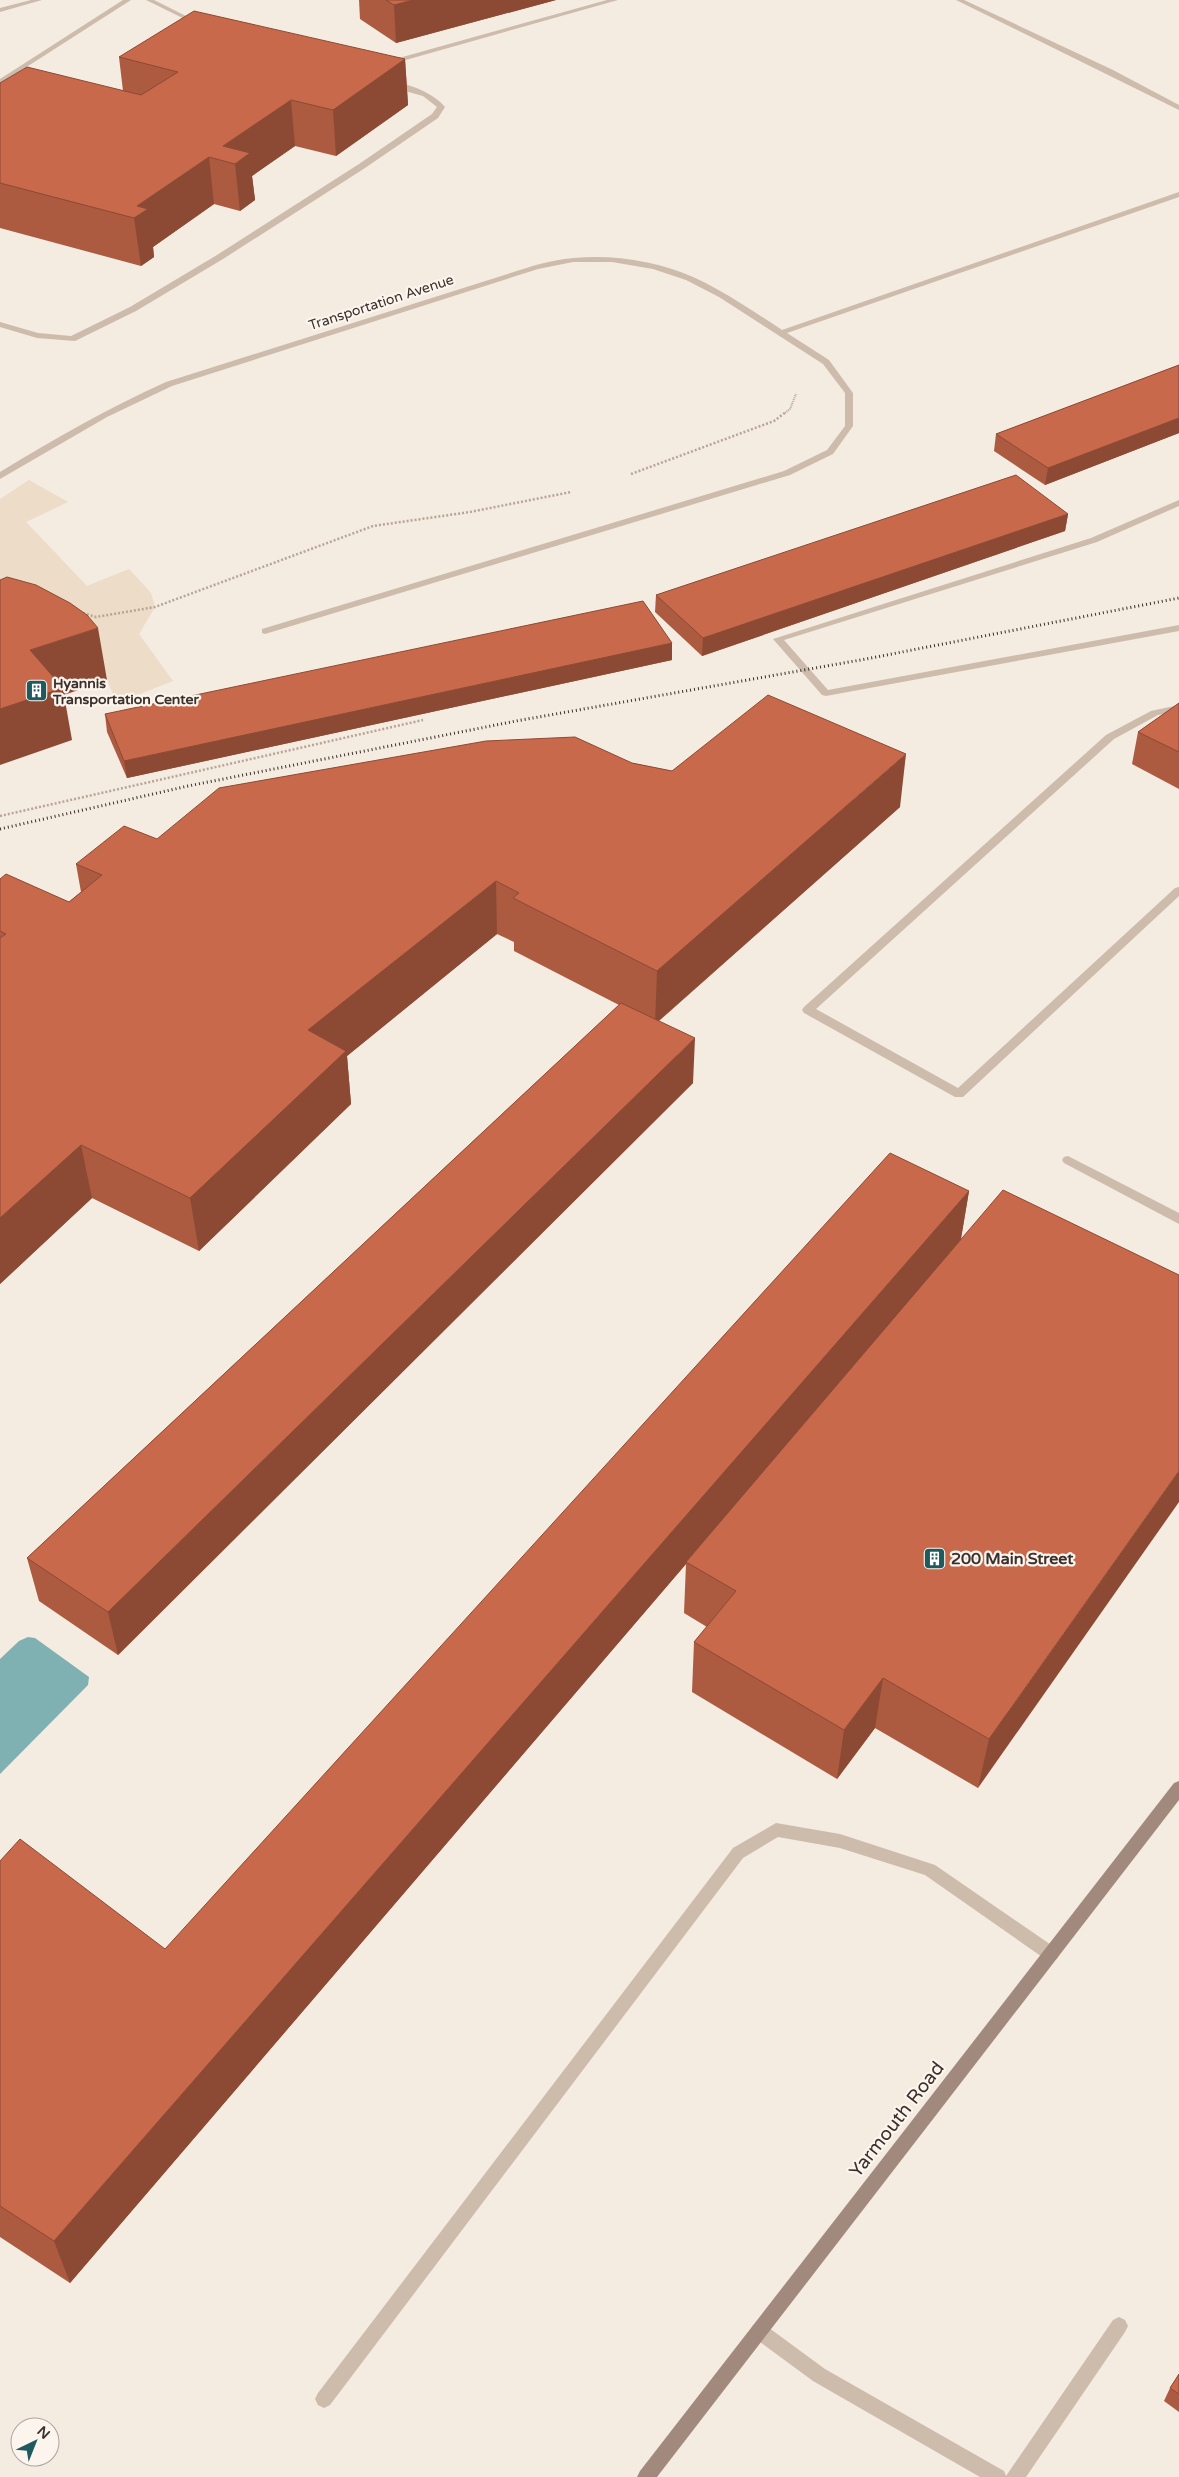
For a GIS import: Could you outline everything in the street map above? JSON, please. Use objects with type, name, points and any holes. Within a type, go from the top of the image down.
[{"type":"main road","name":"Yarmouth Road","points":[[646,2477],[1179,1788]]},
{"type":"street","points":[[0,10],[39,0]]},
{"type":"street","points":[[0,82],[128,0]]},
{"type":"street","points":[[150,0],[205,27]]},
{"type":"street","points":[[377,65],[615,0]]},
{"type":"street","points":[[959,0],[1110,72],[1179,108]]},
{"type":"street","points":[[0,324],[37,335],[72,339],[134,309],[362,166],[435,116],[441,107],[437,101],[420,93],[384,83]]},
{"type":"street","points":[[780,333],[1179,194]]},
{"type":"street","name":"Transportation Avenue","points":[[0,476],[97,417],[169,384],[536,266],[573,260],[612,260],[654,266],[689,278],[722,295],[826,362],[849,393],[849,426],[830,452],[787,473],[265,631]]},
{"type":"street","points":[[1179,503],[1094,540],[778,639],[826,692],[1179,628]]},
{"type":"street","points":[[1179,708],[1155,712],[1110,737],[808,1010],[959,1094],[1179,890]]},
{"type":"street","points":[[1068,1160],[1179,1219]]},
{"type":"street","points":[[324,2399],[738,1853],[776,1830],[849,1844],[930,1870],[1051,1954]]},
{"type":"street","points":[[1015,2477],[1119,2326]]},
{"type":"street","points":[[759,2331],[819,2375],[998,2477]]},
{"type":"path","points":[[626,476],[774,421],[790,409],[796,394],[795,385]]},
{"type":"path","points":[[79,612],[96,617],[155,607],[309,552],[373,526],[470,512],[576,491]]},
{"type":"path","points":[[0,816],[423,720]]},
{"type":"shaded area","points":[[29,480],[68,502],[26,522],[87,586],[129,569],[151,593],[155,607],[139,634],[173,681],[117,703],[107,680],[0,636],[0,499]]},
{"type":"water","points":[[28,1637],[35,1638],[89,1677],[88,1685],[0,1774],[0,1659],[19,1641]]},
{"type":"building","points":[[386,0],[413,0],[394,5]]},
{"type":"building","points":[[194,11],[405,59],[333,110],[291,100],[223,146],[250,153],[235,164],[209,157],[137,206],[148,209],[134,218],[0,183],[0,83],[27,67],[141,95],[178,72],[119,57]]},
{"type":"building","points":[[1179,365],[1179,418],[1048,468],[996,434]]},
{"type":"building","points":[[1016,475],[1068,514],[703,638],[656,595]]},
{"type":"building","points":[[7,577],[36,585],[70,603],[87,615],[98,628],[30,650],[63,688],[0,709],[0,580]]},
{"type":"building","points":[[643,601],[672,643],[124,761],[105,714]]},
{"type":"building","points":[[768,695],[906,754],[657,971],[513,898],[519,893],[496,881],[308,1030],[346,1051],[190,1198],[81,1145],[0,1218],[0,938],[6,934],[0,931],[0,879],[6,874],[69,902],[102,875],[76,864],[124,826],[157,839],[219,788],[486,741],[575,737],[632,763],[672,771]]},
{"type":"building","points":[[1179,703],[1179,752],[1138,732]]},
{"type":"building","points":[[621,1003],[695,1038],[108,1612],[27,1558]]},
{"type":"building","points":[[890,1153],[969,1191],[54,2241],[0,2206],[0,1861],[20,1839],[165,1949]]},
{"type":"building","name":"200 Main Street","points":[[1003,1190],[1179,1275],[1179,1471],[989,1739],[883,1678],[844,1730],[694,1642],[736,1591],[686,1562]]},
{"type":"building","points":[[1179,2374],[1179,2394],[1170,2388]]},
{"type":"railway","points":[[0,829],[188,786],[516,721],[866,659],[1179,598]]},
{"type":"place","name":"Hyannis Transportation Center","points":[[37,691]]},
{"type":"place","name":"200 Main Street","points":[[935,1558]]}]
